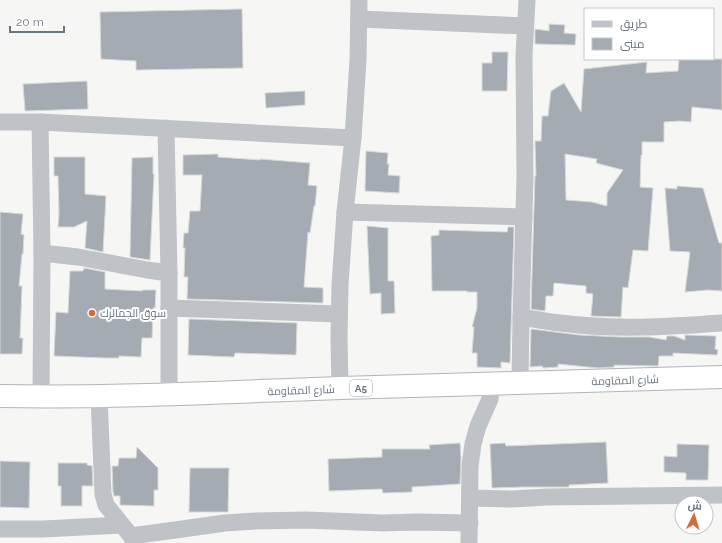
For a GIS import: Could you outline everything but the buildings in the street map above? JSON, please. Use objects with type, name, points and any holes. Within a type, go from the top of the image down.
[{"type":"highway","name":"شارع المقاومة","points":[[0,396],[41,397],[169,395],[340,388],[722,377]]},
{"type":"street","points":[[340,388],[340,285],[345,212],[353,138],[358,60],[359,0]]},
{"type":"street","points":[[520,383],[524,217],[525,26],[527,0]]},
{"type":"street","points":[[358,19],[525,26]]},
{"type":"street","points":[[0,122],[40,122],[353,138]]},
{"type":"street","points":[[40,122],[42,253],[41,397]]},
{"type":"street","points":[[166,128],[169,273],[169,395]]},
{"type":"street","points":[[345,212],[524,217]]},
{"type":"street","points":[[42,253],[78,257],[169,273]]},
{"type":"street","points":[[169,308],[339,314]]},
{"type":"street","points":[[521,317],[560,324],[593,326],[652,327],[722,323]]},
{"type":"street","points":[[469,543],[470,466],[473,444],[478,426],[490,399],[492,384]]},
{"type":"street","points":[[99,396],[103,494],[106,505],[130,534]]},
{"type":"street","points":[[470,498],[512,499],[547,497],[722,495]]},
{"type":"street","points":[[0,529],[43,529],[130,534],[175,530],[226,522],[255,521],[306,520],[470,523]]},
{"type":"place","name":"سوق الجمالرك","points":[[92,313]]}]
